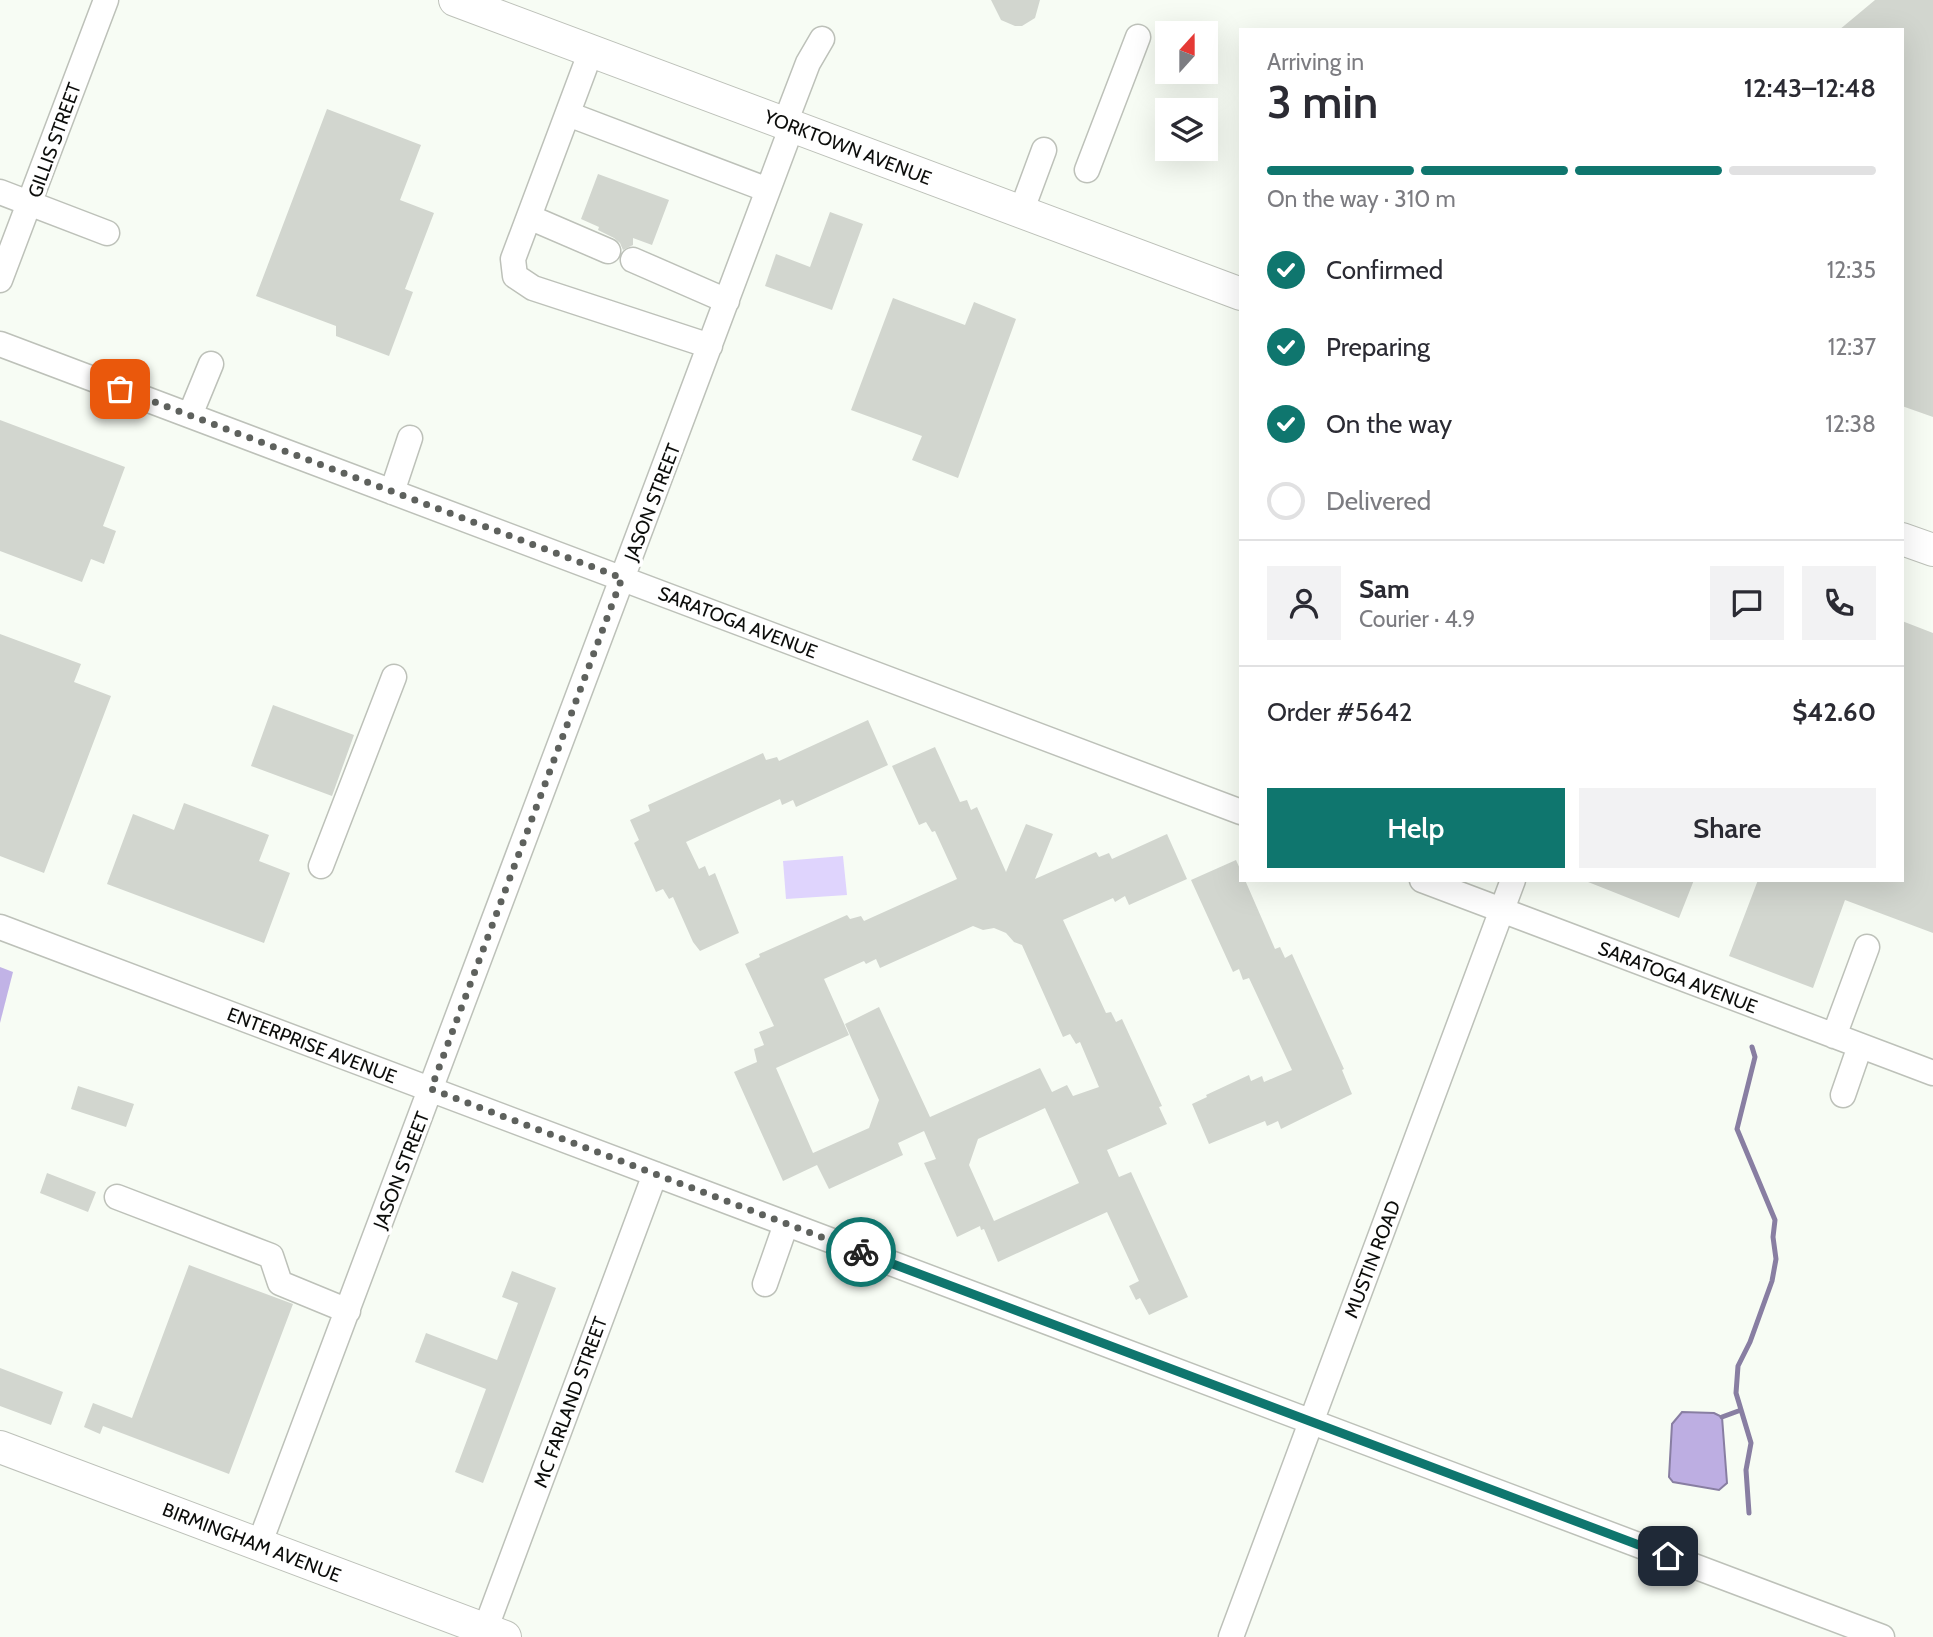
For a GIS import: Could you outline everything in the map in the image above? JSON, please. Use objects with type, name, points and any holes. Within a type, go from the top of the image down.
[{"type":"main road","name":"YORKTOWN AVENUE","points":[[455,0],[1239,293]]},
{"type":"main road","points":[[1904,540],[1933,550]]},
{"type":"main road","name":"BIRMINGHAM AVENUE","points":[[0,1447],[495,1633]]},
{"type":"street","name":"GILLIS STREET","points":[[0,280],[106,0]]},
{"type":"street","points":[[1087,170],[1138,37]]},
{"type":"street","name":"JASON STREET","points":[[259,1545],[727,301],[768,190],[807,63],[822,39]]},
{"type":"street","points":[[591,51],[513,259],[515,276],[533,288],[710,346]]},
{"type":"street","points":[[568,114],[768,190]]},
{"type":"street","points":[[1021,212],[1044,150]]},
{"type":"street","points":[[0,192],[107,233]]},
{"type":"street","points":[[529,217],[608,251]]},
{"type":"street","points":[[633,260],[727,301]]},
{"type":"street","name":"SARATOGA AVENUE","points":[[0,344],[1239,811]]},
{"type":"street","points":[[190,415],[211,364]]},
{"type":"street","points":[[393,492],[410,438]]},
{"type":"street","points":[[321,866],[394,677]]},
{"type":"street","name":"SARATOGA AVENUE","points":[[1427,882],[1933,1073]]},
{"type":"street","name":"MUSTIN ROAD","points":[[1231,1637],[1512,882]]},
{"type":"street","name":"ENTERPRISE AVENUE","points":[[0,927],[1882,1637]]},
{"type":"street","points":[[1834,1036],[1867,947]]},
{"type":"street","points":[[1843,1095],[1860,1046]]},
{"type":"street","name":"MC FARLAND STREET","points":[[495,1633],[654,1174]]},
{"type":"street","points":[[117,1197],[271,1256],[280,1283],[348,1311]]},
{"type":"street","points":[[765,1284],[786,1223]]},
{"type":"shaded area","points":[[843,856],[847,895],[786,899],[783,861]]},
{"type":"shaded area","points":[[0,967],[13,972],[0,1023]]},
{"type":"shaded area","points":[[1682,1412],[1714,1413],[1722,1417],[1727,1483],[1719,1490],[1673,1482],[1669,1477],[1672,1424]]},
{"type":"building","points":[[991,0],[1040,0],[1035,18],[1022,26],[1015,26],[1001,20]]},
{"type":"building","points":[[1875,0],[1933,0],[1933,417],[1904,407],[1904,28],[1841,28]]},
{"type":"building","points":[[327,109],[421,145],[400,200],[434,213],[405,289],[413,292],[389,356],[336,336],[336,326],[256,296]]},
{"type":"building","points":[[598,174],[669,200],[652,245],[633,238],[633,245],[623,250],[614,238],[581,219]]},
{"type":"building","points":[[830,212],[863,224],[832,310],[765,286],[776,254],[810,267]]},
{"type":"building","points":[[893,298],[965,325],[974,302],[1016,319],[958,478],[912,460],[922,436],[851,410]]},
{"type":"building","points":[[0,420],[125,467],[103,526],[116,531],[104,564],[91,559],[82,582],[0,551]]},
{"type":"building","points":[[1904,622],[1933,633],[1933,933],[1845,900],[1813,988],[1729,956],[1757,882],[1904,882]]},
{"type":"building","points":[[0,634],[81,664],[74,682],[111,696],[44,873],[0,856]]},
{"type":"building","points":[[273,705],[354,735],[332,796],[251,766]]},
{"type":"building","points":[[868,720],[888,765],[796,807],[793,800],[782,805],[780,799],[686,842],[699,869],[705,866],[709,876],[715,873],[739,933],[700,951],[693,942],[673,897],[669,899],[663,889],[656,892],[634,843],[639,840],[630,820],[650,811],[648,805],[763,753],[766,760],[777,757],[779,761]]},
{"type":"building","points":[[935,747],[960,802],[967,800],[971,810],[977,807],[1006,872],[1026,824],[1053,834],[1035,879],[1096,852],[1099,857],[1109,853],[1112,859],[1167,834],[1187,879],[1129,905],[1125,896],[1115,902],[1113,898],[1063,920],[1106,1013],[1111,1012],[1116,1022],[1122,1019],[1162,1106],[1159,1107],[1167,1124],[1107,1150],[1119,1177],[1131,1172],[1188,1297],[1149,1315],[1140,1298],[1136,1300],[1129,1286],[1139,1281],[1107,1212],[998,1262],[984,1229],[981,1230],[980,1226],[957,1237],[924,1163],[936,1159],[924,1131],[898,1143],[903,1155],[829,1189],[817,1165],[783,1181],[734,1072],[757,1062],[754,1049],[764,1045],[759,1032],[774,1026],[745,964],[760,957],[759,954],[847,915],[850,919],[861,916],[864,921],[957,879],[935,831],[932,832],[926,822],[919,825],[892,766]],"holes":[[[973,926],[983,930],[994,928],[1022,945],[1063,1037],[1070,1034],[1076,1044],[1080,1042],[1099,1087],[1073,1096],[1067,1085],[1052,1092],[1040,1068],[930,1117],[879,1007],[845,1024],[879,1100],[869,1128],[813,1153],[776,1068],[849,1035],[824,979],[864,961],[866,964],[876,959],[880,968]],[[1045,1108],[1079,1183],[994,1221],[969,1165],[978,1139]]]},
{"type":"building","points":[[184,803],[269,835],[259,861],[290,873],[264,943],[107,884],[133,814],[174,830]]},
{"type":"building","points":[[1236,860],[1239,882],[1246,882],[1275,949],[1280,947],[1285,958],[1292,954],[1344,1069],[1342,1070],[1352,1094],[1281,1129],[1278,1121],[1267,1126],[1265,1121],[1209,1144],[1192,1104],[1249,1075],[1251,1081],[1262,1076],[1264,1082],[1292,1070],[1249,978],[1243,980],[1239,969],[1233,972],[1191,880]]},
{"type":"building","points":[[1588,882],[1693,882],[1679,918]]},
{"type":"building","points":[[78,1086],[134,1104],[126,1127],[71,1109]]},
{"type":"building","points":[[47,1173],[96,1192],[88,1212],[40,1193]]},
{"type":"building","points":[[189,1265],[293,1304],[229,1474],[103,1426],[100,1434],[84,1427],[93,1403],[132,1418]]},
{"type":"building","points":[[512,1271],[556,1288],[483,1483],[455,1472],[486,1389],[415,1362],[426,1333],[497,1360],[518,1303],[502,1297]]},
{"type":"building","points":[[0,1368],[63,1392],[51,1425],[0,1406]]},
{"type":"waterway","points":[[1749,1513],[1746,1470],[1751,1443],[1736,1393],[1738,1366],[1750,1342],[1772,1281],[1776,1259],[1773,1237],[1775,1220],[1737,1129],[1755,1057],[1752,1047]]},
{"type":"waterway","points":[[1722,1417],[1741,1410]]},
{"type":"way so far","points":[[120,389],[622,578],[431,1089],[861,1252]]},
{"type":"route","points":[[861,1252],[1668,1556]]}]
